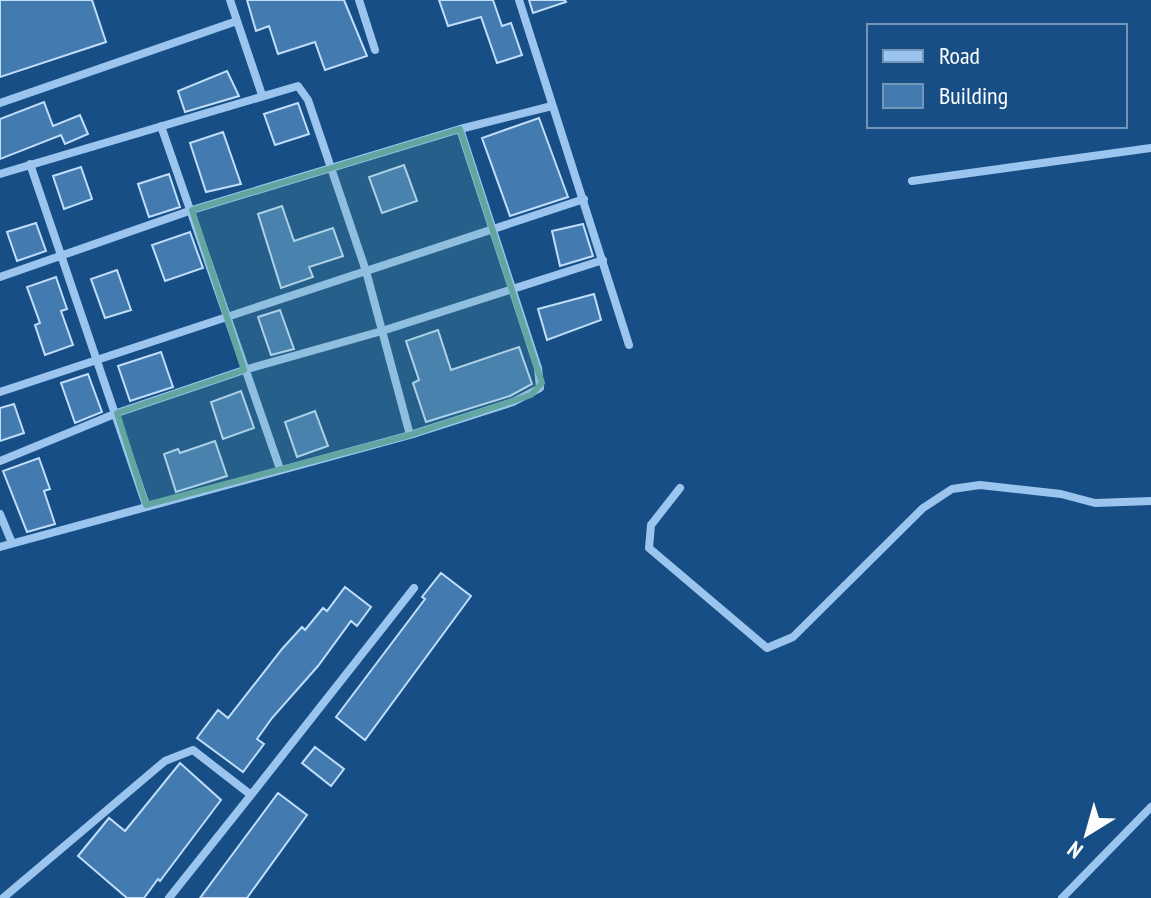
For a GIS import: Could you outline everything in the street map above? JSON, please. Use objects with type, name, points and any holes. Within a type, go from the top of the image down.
[{"type":"street","points":[[230,0],[262,95]]},
{"type":"street","points":[[359,0],[375,50]]},
{"type":"street","points":[[519,0],[629,345]]},
{"type":"street","points":[[0,103],[237,21]]},
{"type":"street","points":[[0,174],[292,86],[303,90],[366,271],[410,435]]},
{"type":"street","points":[[0,277],[192,210],[460,129],[552,106]]},
{"type":"street","points":[[161,126],[280,469]]},
{"type":"street","points":[[0,547],[410,435],[513,402],[540,388],[538,368],[514,289],[460,129]]},
{"type":"street","points":[[912,181],[1151,148]]},
{"type":"street","points":[[30,164],[146,505]]},
{"type":"street","points":[[0,392],[584,199]]},
{"type":"street","points":[[0,461],[117,413],[244,370],[382,331],[603,260]]},
{"type":"street","points":[[680,488],[651,525],[649,548],[755,641],[767,648],[793,637],[923,508],[952,489],[980,485],[1051,493],[1095,503],[1151,501]]},
{"type":"street","points":[[0,514],[12,543]]},
{"type":"street","points":[[169,898],[414,588]]},
{"type":"street","points":[[3,898],[165,761],[183,751],[193,750],[251,795]]},
{"type":"street","points":[[1062,898],[1151,807]]},
{"type":"highlighted area","points":[[460,129],[542,383],[531,395],[410,435],[146,505],[117,413],[244,370],[192,210]]},
{"type":"building","points":[[0,0],[92,0],[106,42],[0,77]]},
{"type":"building","points":[[247,0],[344,0],[367,56],[325,70],[315,42],[278,54],[269,26],[256,31]]},
{"type":"building","points":[[439,0],[493,0],[502,26],[511,23],[522,55],[497,63],[481,17],[448,26]]},
{"type":"building","points":[[529,0],[565,0],[566,2],[533,13]]},
{"type":"building","points":[[227,71],[239,96],[185,112],[178,91]]},
{"type":"building","points":[[44,102],[53,126],[80,115],[88,134],[65,144],[61,135],[0,159],[0,119]]},
{"type":"building","points":[[298,103],[309,134],[275,145],[264,114]]},
{"type":"building","points":[[539,118],[568,197],[510,216],[482,138]]},
{"type":"building","points":[[223,132],[241,184],[206,192],[190,143]]},
{"type":"building","points":[[404,165],[417,201],[382,213],[369,177]]},
{"type":"building","points":[[81,167],[92,199],[64,209],[53,176]]},
{"type":"building","points":[[169,174],[180,207],[149,217],[138,184]]},
{"type":"building","points":[[282,206],[294,241],[333,228],[343,256],[309,267],[313,277],[281,288],[258,214]]},
{"type":"building","points":[[36,223],[46,251],[17,261],[7,232]]},
{"type":"building","points":[[583,224],[593,256],[560,266],[552,231]]},
{"type":"building","points":[[190,232],[203,268],[165,281],[152,245]]},
{"type":"building","points":[[117,270],[131,310],[105,318],[91,279]]},
{"type":"building","points":[[56,277],[67,309],[61,311],[73,345],[45,355],[35,325],[40,323],[27,287]]},
{"type":"building","points":[[594,294],[601,320],[547,340],[538,309]]},
{"type":"building","points":[[280,310],[294,349],[271,355],[258,317]]},
{"type":"building","points":[[438,330],[451,370],[519,347],[532,384],[510,396],[426,422],[413,383],[419,380],[406,341]]},
{"type":"building","points":[[161,352],[173,387],[130,401],[118,366]]},
{"type":"building","points":[[88,374],[102,412],[75,423],[61,383]]},
{"type":"building","points":[[241,391],[254,428],[223,439],[211,402]]},
{"type":"building","points":[[14,404],[24,433],[0,441],[0,408]]},
{"type":"building","points":[[315,411],[328,446],[297,457],[285,422]]},
{"type":"building","points":[[215,441],[227,476],[176,492],[164,454],[178,449],[180,453]]},
{"type":"building","points":[[39,458],[50,489],[44,491],[55,524],[27,532],[3,471]]},
{"type":"building","points":[[441,573],[471,596],[365,740],[336,717]]},
{"type":"building","points":[[345,587],[371,607],[357,626],[351,621],[318,666],[272,718],[257,739],[264,744],[243,772],[197,738],[218,710],[228,718],[282,649],[302,627],[305,630],[323,608],[327,611]]},
{"type":"building","points":[[315,747],[344,769],[331,786],[302,763]]},
{"type":"building","points":[[180,763],[221,800],[144,898],[127,898],[78,856],[109,818],[125,831]]},
{"type":"building","points":[[278,793],[307,815],[247,898],[200,898]]}]
